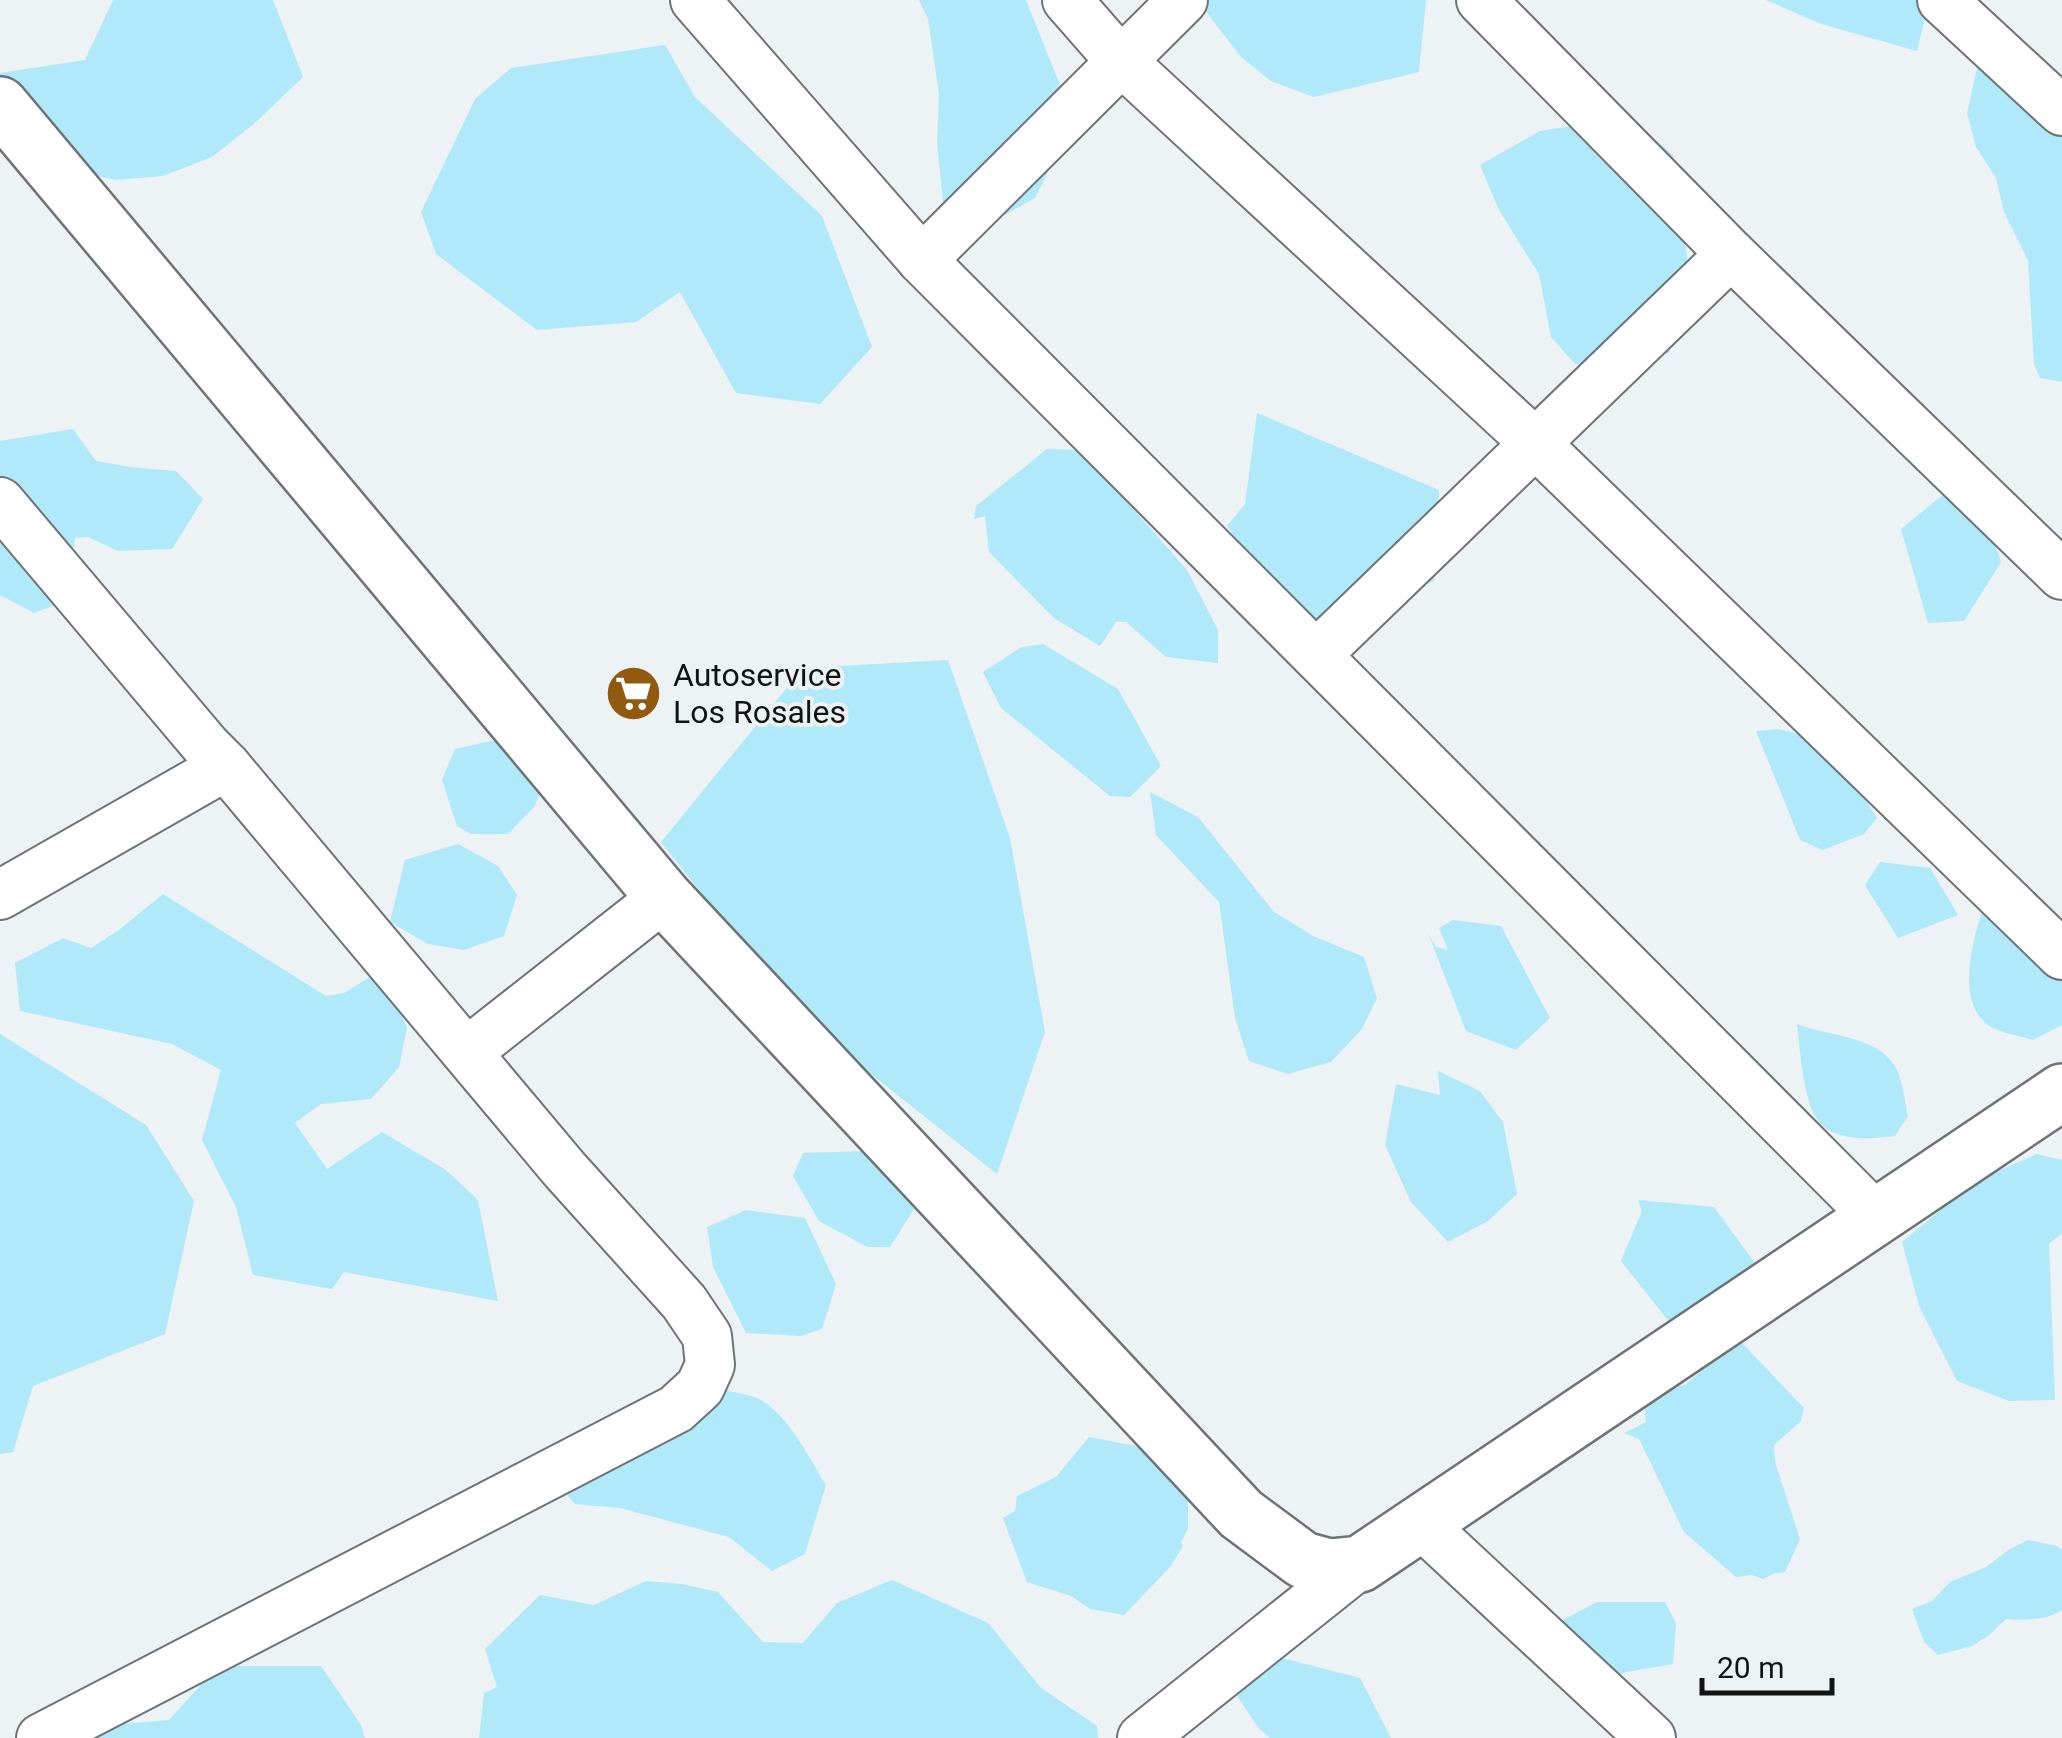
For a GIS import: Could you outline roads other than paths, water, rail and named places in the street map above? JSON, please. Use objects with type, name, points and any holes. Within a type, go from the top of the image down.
[{"type":"main road","points":[[0,106],[664,897],[1241,1514],[1303,1560],[1329,1567],[1360,1564],[2062,1092]]},
{"type":"street","points":[[695,0],[922,260],[1877,1218]]},
{"type":"street","points":[[1067,0],[1122,61],[1535,443],[2062,955]]},
{"type":"street","points":[[922,260],[1184,0]]},
{"type":"street","points":[[1481,0],[1731,254],[2062,575]]},
{"type":"street","points":[[1942,0],[2062,111]]},
{"type":"street","points":[[1316,655],[1731,254]]},
{"type":"street","points":[[0,502],[597,1207],[684,1302],[707,1336],[710,1365],[700,1387],[676,1409],[650,1424],[42,1738]]},
{"type":"street","points":[[0,896],[226,766]]},
{"type":"street","points":[[467,1052],[664,897]]},
{"type":"street","points":[[1420,1523],[1650,1738]]},
{"type":"street","points":[[1142,1738],[1360,1564]]},
{"type":"place","name":"Autoservice Los Rosales","points":[[634,693]]}]
